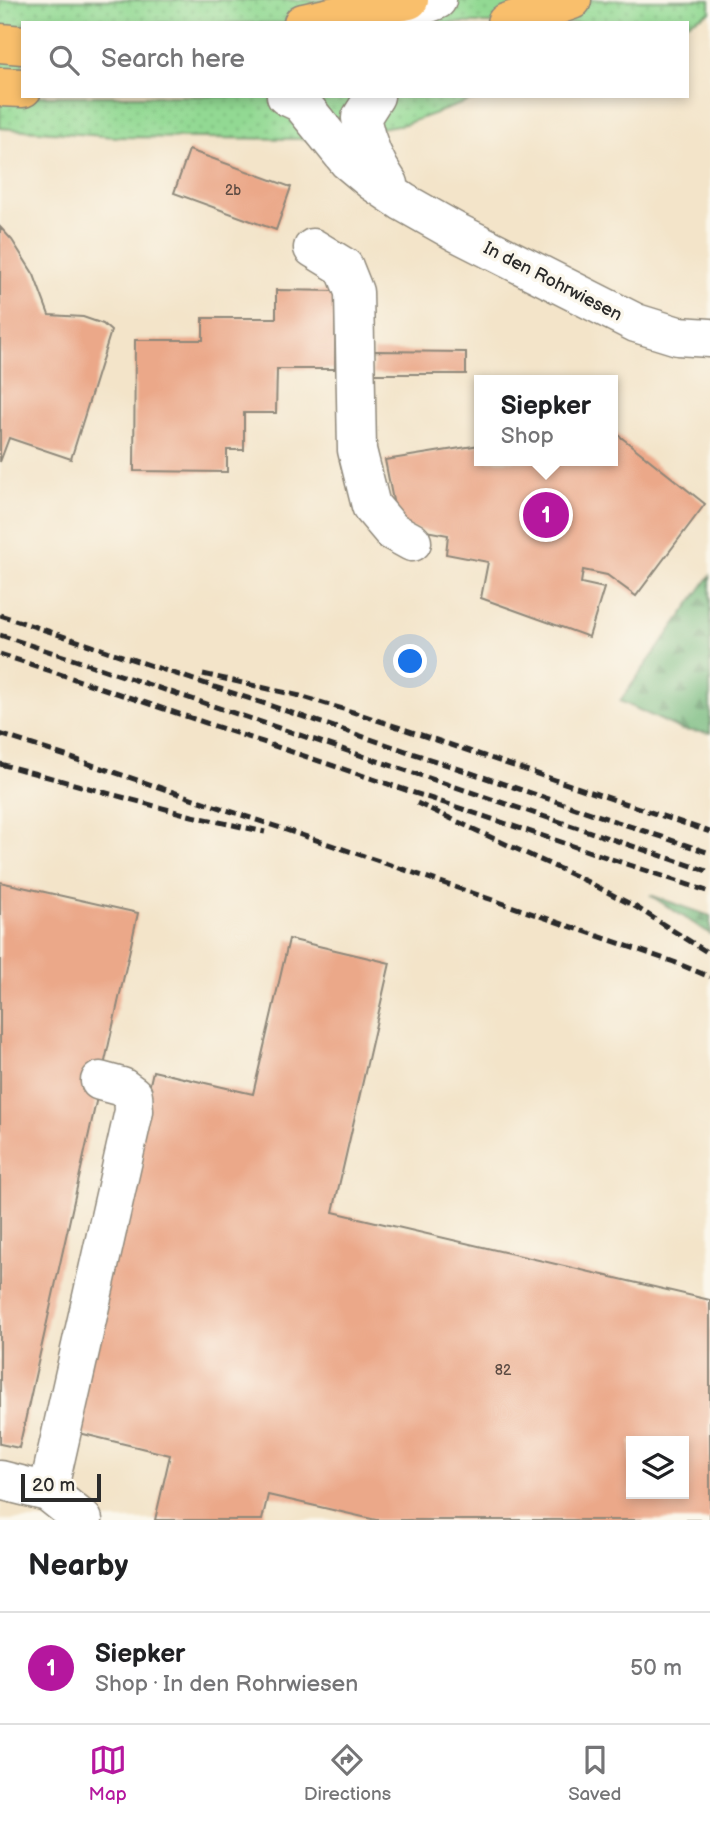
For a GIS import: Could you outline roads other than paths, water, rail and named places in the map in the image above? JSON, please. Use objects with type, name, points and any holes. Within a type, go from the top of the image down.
[{"type":"main road","points":[[312,21],[409,0]]},
{"type":"main road","points":[[512,21],[572,0]]},
{"type":"main road","points":[[0,43],[21,45]]},
{"type":"main road","points":[[0,87],[21,88]]},
{"type":"street","points":[[382,21],[437,0]]},
{"type":"street","name":"In den Rohrwiesen","points":[[290,98],[319,111],[348,161],[403,202],[456,232],[636,323],[678,336],[710,338]]},
{"type":"street","name":"In den Rohrwiesen","points":[[362,103],[366,141],[379,170],[403,202]]},
{"type":"street","points":[[313,248],[344,267],[354,292],[357,450],[371,506],[392,531],[412,542]]},
{"type":"street","points":[[48,1492],[134,1111],[133,1095],[122,1087],[100,1081]]},
{"type":"street","points":[[0,1480],[48,1492],[83,1520]]},
{"type":"railway","points":[[0,615],[710,853]]},
{"type":"railway","points":[[0,635],[710,872]]},
{"type":"railway","points":[[0,654],[710,892]]},
{"type":"railway","points":[[203,674],[300,696],[356,713],[710,832]]},
{"type":"railway","points":[[0,734],[674,962],[710,977]]},
{"type":"railway","points":[[0,764],[192,816],[265,832]]},
{"type":"railway","points":[[417,803],[588,882],[636,907],[710,954]]},
{"type":"place","name":"Siepker","points":[[546,515]]}]
